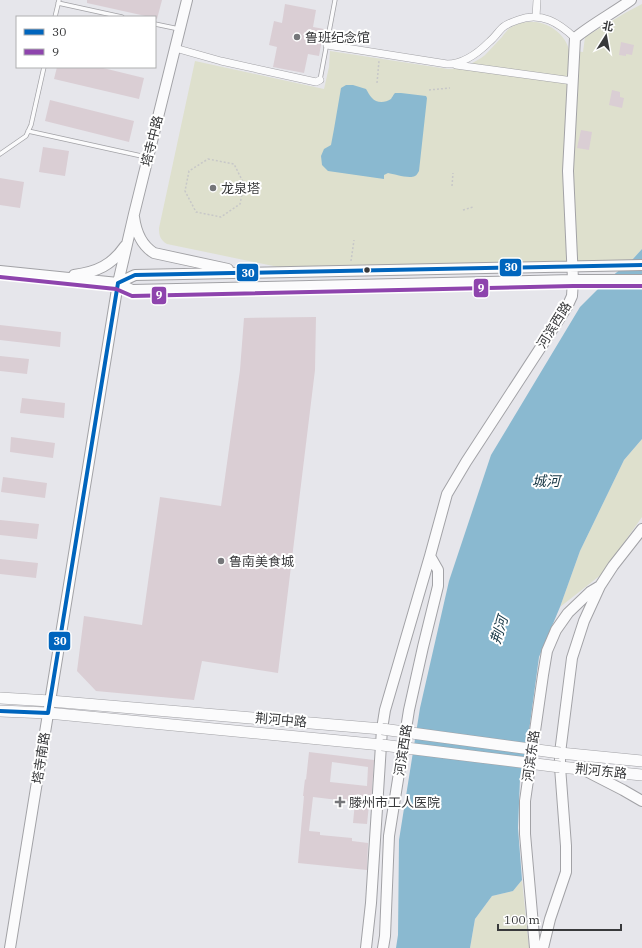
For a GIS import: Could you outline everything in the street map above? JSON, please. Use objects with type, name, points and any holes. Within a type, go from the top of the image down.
[{"type":"main road","name":"塔寺中路","points":[[118,283],[187,0]]},
{"type":"main road","points":[[576,38],[582,32],[631,0]]},
{"type":"main road","name":"河滨西路","points":[[366,948],[371,903],[382,729],[385,710],[447,494],[466,462],[567,307],[572,296],[573,267],[568,171],[576,38]]},
{"type":"main road","points":[[134,214],[135,224],[141,241],[154,253],[243,273]]},
{"type":"main road","points":[[57,277],[100,269],[118,255],[124,247],[128,237]]},
{"type":"main road","points":[[118,283],[135,275],[642,265]]},
{"type":"main road","points":[[0,271],[118,283],[132,290],[573,280],[642,280]]},
{"type":"main road","name":"塔寺南路","points":[[10,948],[118,283]]},
{"type":"main road","name":"河滨东路","points":[[543,948],[550,919],[566,872],[566,846],[560,753],[572,658],[584,621],[600,586],[613,566],[642,529]]},
{"type":"main road","name":"河滨西路","points":[[383,948],[385,936],[389,836],[409,710],[438,586],[438,570],[430,556]]},
{"type":"main road","name":"河滨东路","points":[[535,948],[525,834],[525,801],[547,651],[556,630],[568,613],[590,592],[600,586]]},
{"type":"main road","name":"荆河中路","points":[[0,698],[382,729],[560,753]]},
{"type":"main road","name":"荆河中路","points":[[0,711],[48,713],[382,745],[560,767]]},
{"type":"main road","name":"荆河东路","points":[[560,753],[642,761]]},
{"type":"main road","name":"荆河东路","points":[[560,767],[642,775]]},
{"type":"main road","points":[[581,768],[642,801]]},
{"type":"street","points":[[536,17],[537,0]]},
{"type":"street","points":[[452,64],[464,61],[479,52],[502,28],[511,22],[527,17],[536,17],[552,21],[564,28],[576,38]]},
{"type":"street","points":[[327,45],[447,64],[573,81]]},
{"type":"street","points":[[175,48],[221,61],[316,82],[320,80]]},
{"type":"lane","points":[[320,80],[335,0]]},
{"type":"lane","points":[[55,16],[58,1],[118,16]]},
{"type":"lane","points":[[156,24],[179,30]]},
{"type":"lane","points":[[0,154],[26,136],[31,125],[44,68]]},
{"type":"lane","points":[[28,130],[148,157]]},
{"type":"path","points":[[377,83],[380,53]]},
{"type":"path","points":[[429,90],[450,88]]},
{"type":"path","points":[[208,159],[234,164],[244,184],[240,204],[221,217],[196,212],[185,191],[189,171],[208,159]]},
{"type":"path","points":[[452,186],[453,173]]},
{"type":"path","points":[[463,210],[473,207]]},
{"type":"path","points":[[343,271],[350,266],[354,240]]},
{"type":"green space","points":[[642,4],[642,249],[632,260],[283,268],[167,244],[160,237],[159,228],[195,61],[324,89],[329,67],[330,51],[453,69],[463,67],[477,61],[485,55],[510,28],[515,25],[525,22],[535,22],[551,27],[562,37],[569,50],[583,52],[585,37]]},
{"type":"green space","points":[[642,439],[642,517],[602,574],[560,607],[580,551],[624,460]]},
{"type":"green space","points":[[522,880],[529,948],[470,948],[475,919],[492,896],[513,891]]},
{"type":"water","points":[[346,85],[353,85],[366,89],[369,95],[378,102],[391,99],[395,93],[426,96],[419,171],[416,175],[409,177],[388,173],[384,175],[384,179],[328,171],[322,165],[321,156],[324,149],[331,145],[341,88]]},
{"type":"water","name":"城河","points":[[642,249],[642,439],[624,460],[580,551],[560,607],[539,657],[529,731],[520,779],[518,828],[522,880],[513,891],[492,896],[475,919],[470,948],[396,948],[398,935],[399,840],[420,708],[449,581],[491,455],[580,307],[606,281],[632,260]]},
{"type":"building","points":[[87,0],[162,0],[157,19],[156,16],[146,16],[87,3]]},
{"type":"building","name":"鲁班纪念馆","points":[[285,4],[316,10],[313,27],[324,29],[319,56],[308,54],[304,73],[273,67],[277,47],[269,45],[274,21],[282,23]]},
{"type":"building","points":[[621,42],[634,45],[632,55],[619,55]]},
{"type":"building","points":[[57,68],[103,68],[144,78],[139,99],[54,79]]},
{"type":"building","points":[[612,90],[620,92],[620,97],[624,98],[622,108],[609,105]]},
{"type":"building","points":[[50,100],[134,121],[129,142],[45,121]]},
{"type":"building","points":[[581,130],[592,132],[589,150],[577,148]]},
{"type":"building","points":[[43,147],[69,151],[65,176],[39,172]]},
{"type":"building","points":[[0,178],[24,182],[20,208],[0,205]]},
{"type":"building","name":"鲁南美食城","points":[[316,317],[315,370],[278,673],[202,661],[194,700],[96,691],[77,671],[84,616],[142,625],[160,497],[221,506],[240,370],[244,318]]},
{"type":"building","points":[[0,325],[61,332],[60,347],[0,340]]},
{"type":"building","points":[[0,356],[29,359],[27,374],[0,371]]},
{"type":"building","points":[[22,398],[65,403],[64,418],[20,413]]},
{"type":"building","points":[[11,437],[55,443],[53,458],[10,452]]},
{"type":"building","points":[[3,477],[47,483],[45,498],[1,492]]},
{"type":"building","points":[[0,520],[39,524],[37,539],[0,535]]},
{"type":"building","points":[[0,559],[38,563],[36,578],[0,574]]},
{"type":"building","points":[[309,752],[374,760],[371,805],[369,805],[367,824],[353,823],[355,802],[313,797],[309,831],[320,832],[320,835],[352,838],[352,841],[368,843],[367,870],[298,863],[303,796],[305,779],[306,780]],"holes":[[[332,762],[368,767],[367,786],[330,782]]]},
{"type":"transit line","name":"30","points":[[118,283],[135,275],[642,265]]},
{"type":"transit line","name":"9","points":[[0,277],[116,289],[132,296],[573,286],[642,286]]},
{"type":"transit line","name":"30","points":[[0,711],[48,713],[118,283]]},
{"type":"place","name":"鲁班纪念馆","points":[[297,37]]},
{"type":"place","name":"龙泉塔","points":[[213,188]]},
{"type":"place","name":"鲁南美食城","points":[[221,561]]},
{"type":"place","name":"滕州市工人医院","points":[[340,802]]},
{"type":"water label","name":"荆河","points":[[499,630]]}]
